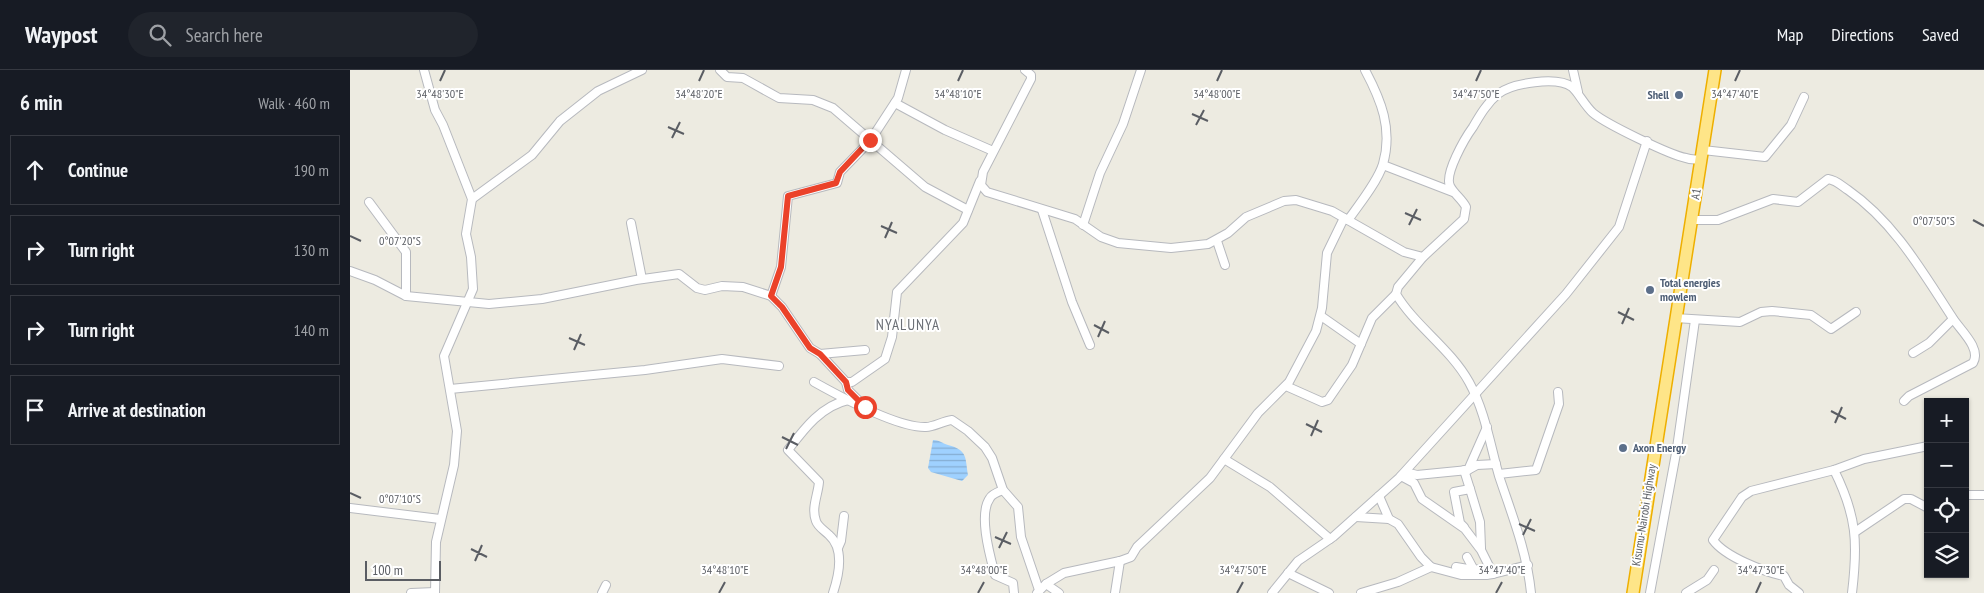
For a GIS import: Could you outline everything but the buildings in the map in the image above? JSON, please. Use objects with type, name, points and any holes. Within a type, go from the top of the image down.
[{"type":"highway","name":"A1","points":[[1675,318],[1715,70]]},
{"type":"highway","name":"Kisumu-Nairobi Highway","points":[[1632,593],[1675,318]]},
{"type":"street","points":[[411,593],[435,592],[436,542],[440,518],[450,483],[456,442],[456,424],[444,366],[444,356],[473,289],[471,257],[466,234],[472,199],[443,125],[435,110],[424,70]]},
{"type":"street","points":[[472,199],[532,155],[560,121],[598,91],[642,70]]},
{"type":"street","points":[[720,70],[727,77],[743,78],[779,98],[813,100],[833,108],[851,121],[870,141],[932,192],[968,210]]},
{"type":"street","points":[[771,296],[781,267],[788,196],[836,183],[840,172],[870,141],[895,103],[906,70]]},
{"type":"street","points":[[846,382],[852,382],[885,358],[892,337],[897,292],[964,223],[993,151],[1031,79],[1031,75],[1025,70]]},
{"type":"street","points":[[1083,225],[1100,173],[1123,124],[1141,70]]},
{"type":"street","points":[[814,382],[848,400],[917,426],[932,426],[940,422],[952,420],[960,423],[986,448],[992,458],[1003,490],[1018,508],[1021,537],[1038,591],[1064,573],[1131,557],[1137,547],[1210,478],[1258,414],[1286,386],[1316,331],[1321,316],[1328,253],[1346,219],[1383,165],[1386,129],[1383,106],[1365,70]]},
{"type":"street","points":[[1573,70],[1579,99]]},
{"type":"street","points":[[1286,386],[1322,402],[1328,400],[1352,365],[1372,318],[1396,294],[1398,287],[1422,257],[1464,219],[1466,207],[1454,193],[1448,182],[1455,158],[1470,130],[1487,105],[1500,93],[1518,86],[1554,82],[1563,83],[1573,88],[1579,99],[1594,114],[1685,158],[1702,155],[1765,157],[1791,125],[1804,97]]},
{"type":"street","points":[[895,103],[945,130],[993,151]]},
{"type":"street","points":[[1272,593],[1298,561],[1330,539],[1401,476],[1474,393],[1566,294],[1619,227],[1647,141]]},
{"type":"street","points":[[1383,165],[1454,193]]},
{"type":"street","points":[[1692,220],[1718,220],[1773,199],[1798,202],[1826,180],[1832,180],[1869,205],[1887,224],[1932,284],[1972,346],[1974,361],[1909,396],[1904,402]]},
{"type":"street","points":[[980,182],[987,192],[1074,219],[1101,237],[1127,245],[1186,248],[1217,241],[1246,217],[1284,201],[1296,200],[1308,202],[1346,219],[1404,252],[1422,257]]},
{"type":"street","points":[[369,202],[406,252],[406,296]]},
{"type":"street","points":[[1042,210],[1072,302],[1090,345]]},
{"type":"street","points":[[631,222],[642,280]]},
{"type":"street","points":[[1217,241],[1225,265]]},
{"type":"street","points":[[350,271],[376,280],[406,296],[489,304],[542,299],[679,274],[698,288],[705,290],[722,286],[743,286],[771,296],[782,307],[810,348],[820,354],[846,382],[848,390],[865,407]]},
{"type":"street","points":[[1396,294],[1452,358],[1474,393],[1487,427],[1496,464],[1528,565],[1530,593]]},
{"type":"street","points":[[1675,318],[1740,322],[1761,312],[1772,311],[1811,315],[1830,329],[1856,312]]},
{"type":"street","points":[[1321,316],[1361,344]]},
{"type":"street","points":[[1913,353],[1929,343],[1953,319]]},
{"type":"street","points":[[1650,593],[1677,448],[1695,320]]},
{"type":"street","points":[[820,354],[865,350]]},
{"type":"street","points":[[450,389],[645,370],[722,359],[779,366]]},
{"type":"street","points":[[1499,474],[1536,470],[1559,404],[1558,392]]},
{"type":"street","points":[[838,548],[830,535],[816,522],[814,512],[819,482],[788,450],[819,415],[838,402],[848,400]]},
{"type":"street","points":[[1487,427],[1466,470],[1480,522],[1481,550],[1489,575]]},
{"type":"street","points":[[1799,593],[1789,585],[1784,576],[1766,572],[1715,543],[1714,537],[1746,494],[1757,489],[1834,470],[1864,459],[1924,447]]},
{"type":"street","points":[[1224,460],[1275,491],[1330,539]]},
{"type":"street","points":[[1401,476],[1409,473],[1417,475],[1466,470],[1477,465],[1496,464]]},
{"type":"street","points":[[1834,470],[1850,506],[1855,532],[1852,593]]},
{"type":"street","points":[[1401,476],[1414,482],[1422,500],[1465,528]]},
{"type":"street","points":[[1470,489],[1454,492],[1460,523],[1481,550]]},
{"type":"street","points":[[1003,490],[991,496],[984,507],[984,522],[995,575],[1014,583],[1014,593]]},
{"type":"street","points":[[1969,495],[1984,495]]},
{"type":"street","points":[[1379,496],[1389,519]]},
{"type":"street","points":[[1855,532],[1904,499],[1912,499],[1924,506]]},
{"type":"street","points":[[350,508],[440,518]]},
{"type":"street","points":[[833,593],[837,580],[838,548],[842,541],[844,516]]},
{"type":"street","points":[[1356,517],[1389,519],[1398,524],[1420,557],[1431,567],[1461,575],[1489,575],[1528,565]]},
{"type":"street","points":[[1468,556],[1474,570]]},
{"type":"street","points":[[1115,593],[1120,561]]},
{"type":"street","points":[[1361,593],[1398,582],[1431,567]]},
{"type":"street","points":[[1456,567],[1480,569],[1489,575]]},
{"type":"street","points":[[1686,593],[1706,580],[1714,570]]},
{"type":"street","points":[[1288,573],[1330,593]]},
{"type":"street","points":[[1046,584],[1059,593]]},
{"type":"street","points":[[602,593],[606,585]]},
{"type":"water","points":[[933,440],[959,449],[962,452],[966,459],[968,475],[962,481],[931,472],[928,468]]},
{"type":"place","name":"Shell","points":[[1679,95]]},
{"type":"place","name":"Total energies mowlem","points":[[1650,290]]},
{"type":"place","name":"Axon Energy","points":[[1623,448]]},
{"type":"district","name":"NYALUNYA","points":[[908,325]]},
{"type":"route","points":[[865,407],[848,390],[846,382],[820,354],[810,348],[782,307],[771,296],[781,267],[788,196],[817,190],[836,183],[840,172],[870,140]]}]
